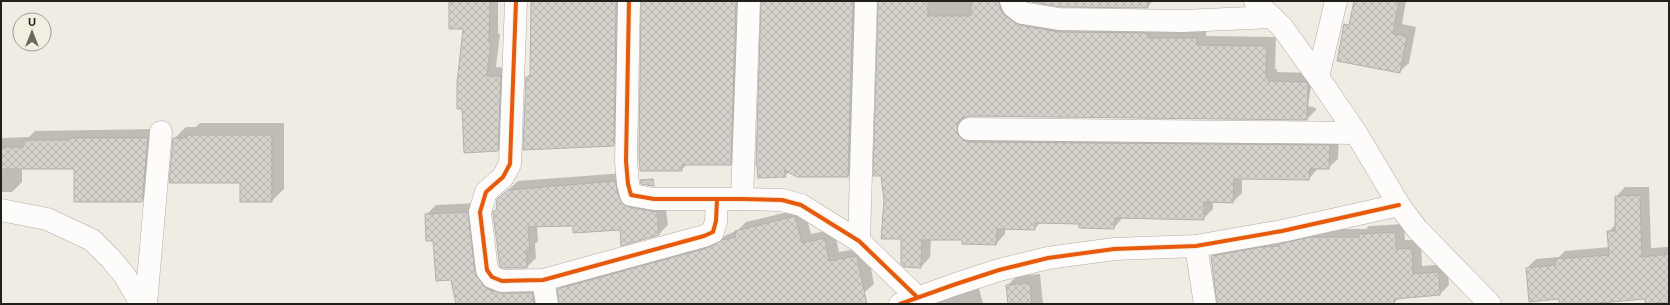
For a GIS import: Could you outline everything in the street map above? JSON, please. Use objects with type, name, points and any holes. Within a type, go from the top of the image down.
[{"type":"street","points":[[516,1],[510,164],[503,177],[486,192],[480,212],[487,270],[492,277],[502,281],[543,280],[704,236],[713,232],[716,221],[717,200]]},
{"type":"street","points":[[629,1],[626,161],[628,184],[631,195],[654,199],[782,200],[801,205],[859,241],[908,300],[999,270],[1048,258],[1114,249],[1196,246],[1282,231],[1399,205]]},
{"type":"street","points":[[742,199],[749,1]]},
{"type":"street","points":[[859,241],[866,1]]},
{"type":"street","points":[[1011,1],[1013,6],[1022,13],[1059,19],[1183,21],[1272,17]]},
{"type":"street","points":[[1254,1],[1288,34],[1356,133],[1399,205],[1417,229],[1490,304]]},
{"type":"street","points":[[1318,77],[1336,1]]},
{"type":"street","points":[[969,129],[1356,133]]},
{"type":"street","points":[[146,304],[161,132]]},
{"type":"street","points":[[1,210],[47,219],[92,240],[120,270],[141,304]]},
{"type":"street","points":[[1196,246],[1205,304]]},
{"type":"street","points":[[543,280],[547,304]]},
{"type":"building","points":[[449,1],[490,1],[489,43],[491,43],[487,76],[501,76],[498,151],[464,153],[462,109],[457,109],[457,83],[463,29],[449,29]]},
{"type":"building","points":[[531,1],[616,1],[614,146],[523,150],[526,77],[530,77]]},
{"type":"building","points":[[641,1],[736,1],[731,165],[682,165],[682,171],[640,171]]},
{"type":"building","points":[[761,1],[853,1],[848,177],[797,177],[784,170],[786,177],[758,178],[756,165]]},
{"type":"building","points":[[878,1],[928,1],[928,16],[971,16],[971,1],[999,1],[1001,11],[1005,16],[1020,25],[1059,32],[1148,33],[1148,38],[1197,38],[1197,45],[1267,46],[1266,78],[1268,78],[1268,81],[1306,82],[1308,84],[1307,120],[969,116],[958,122],[958,135],[963,140],[969,142],[1330,145],[1329,169],[1310,169],[1309,180],[1234,179],[1233,203],[1204,202],[1204,220],[1115,218],[1114,229],[1079,228],[1079,224],[1035,223],[1035,230],[997,229],[996,245],[962,244],[962,240],[922,240],[921,268],[904,267],[901,264],[901,239],[881,239],[884,200],[881,176],[873,176]]},
{"type":"building","points":[[1027,1],[1148,1],[1148,8],[1060,7]]},
{"type":"building","points":[[1354,1],[1399,1],[1393,34],[1407,36],[1400,73],[1337,61],[1344,24],[1349,25]]},
{"type":"building","points":[[187,135],[272,135],[272,202],[240,202],[240,183],[169,183],[173,138],[187,138]]},
{"type":"building","points":[[70,138],[148,138],[142,202],[74,202],[74,169],[1,169],[1,147],[24,147],[24,140],[70,140]]},
{"type":"building","points":[[653,179],[654,186],[641,184],[640,180]]},
{"type":"building","points":[[615,181],[619,198],[623,204],[629,207],[657,212],[659,235],[621,246],[620,230],[573,233],[573,226],[528,227],[530,251],[526,251],[527,268],[500,267],[493,211],[496,211],[497,199],[508,190]]},
{"type":"building","points":[[1640,195],[1642,257],[1669,254],[1669,302],[1645,304],[1645,299],[1590,304],[1559,304],[1559,299],[1529,302],[1526,268],[1556,265],[1555,259],[1609,255],[1607,231],[1615,231],[1615,196]]},
{"type":"building","points":[[468,212],[475,272],[482,284],[487,289],[502,293],[532,293],[534,304],[456,304],[451,280],[436,281],[433,241],[426,241],[425,214]]},
{"type":"building","points":[[795,216],[802,243],[825,238],[829,261],[857,257],[867,304],[559,304],[557,289],[707,248],[722,240],[736,237],[735,231]]},
{"type":"building","points":[[1396,232],[1396,249],[1412,248],[1413,274],[1439,272],[1440,295],[1394,299],[1394,304],[1217,304],[1211,256],[1262,247],[1280,246],[1279,244],[1310,237],[1359,237],[1359,234]]},
{"type":"building","points":[[1030,283],[1032,304],[1008,304],[1006,285]]},
{"type":"cycle path","points":[[516,1],[510,164],[503,177],[486,192],[480,212],[487,270],[492,277],[502,281],[543,280],[704,236],[713,232],[716,221],[717,200]]},
{"type":"cycle path","points":[[629,1],[626,161],[628,184],[631,195],[654,199],[782,200],[801,205],[859,241],[917,297]]},
{"type":"cycle path","points":[[900,304],[999,270],[1048,258],[1114,249],[1196,246],[1282,231],[1399,205]]}]
